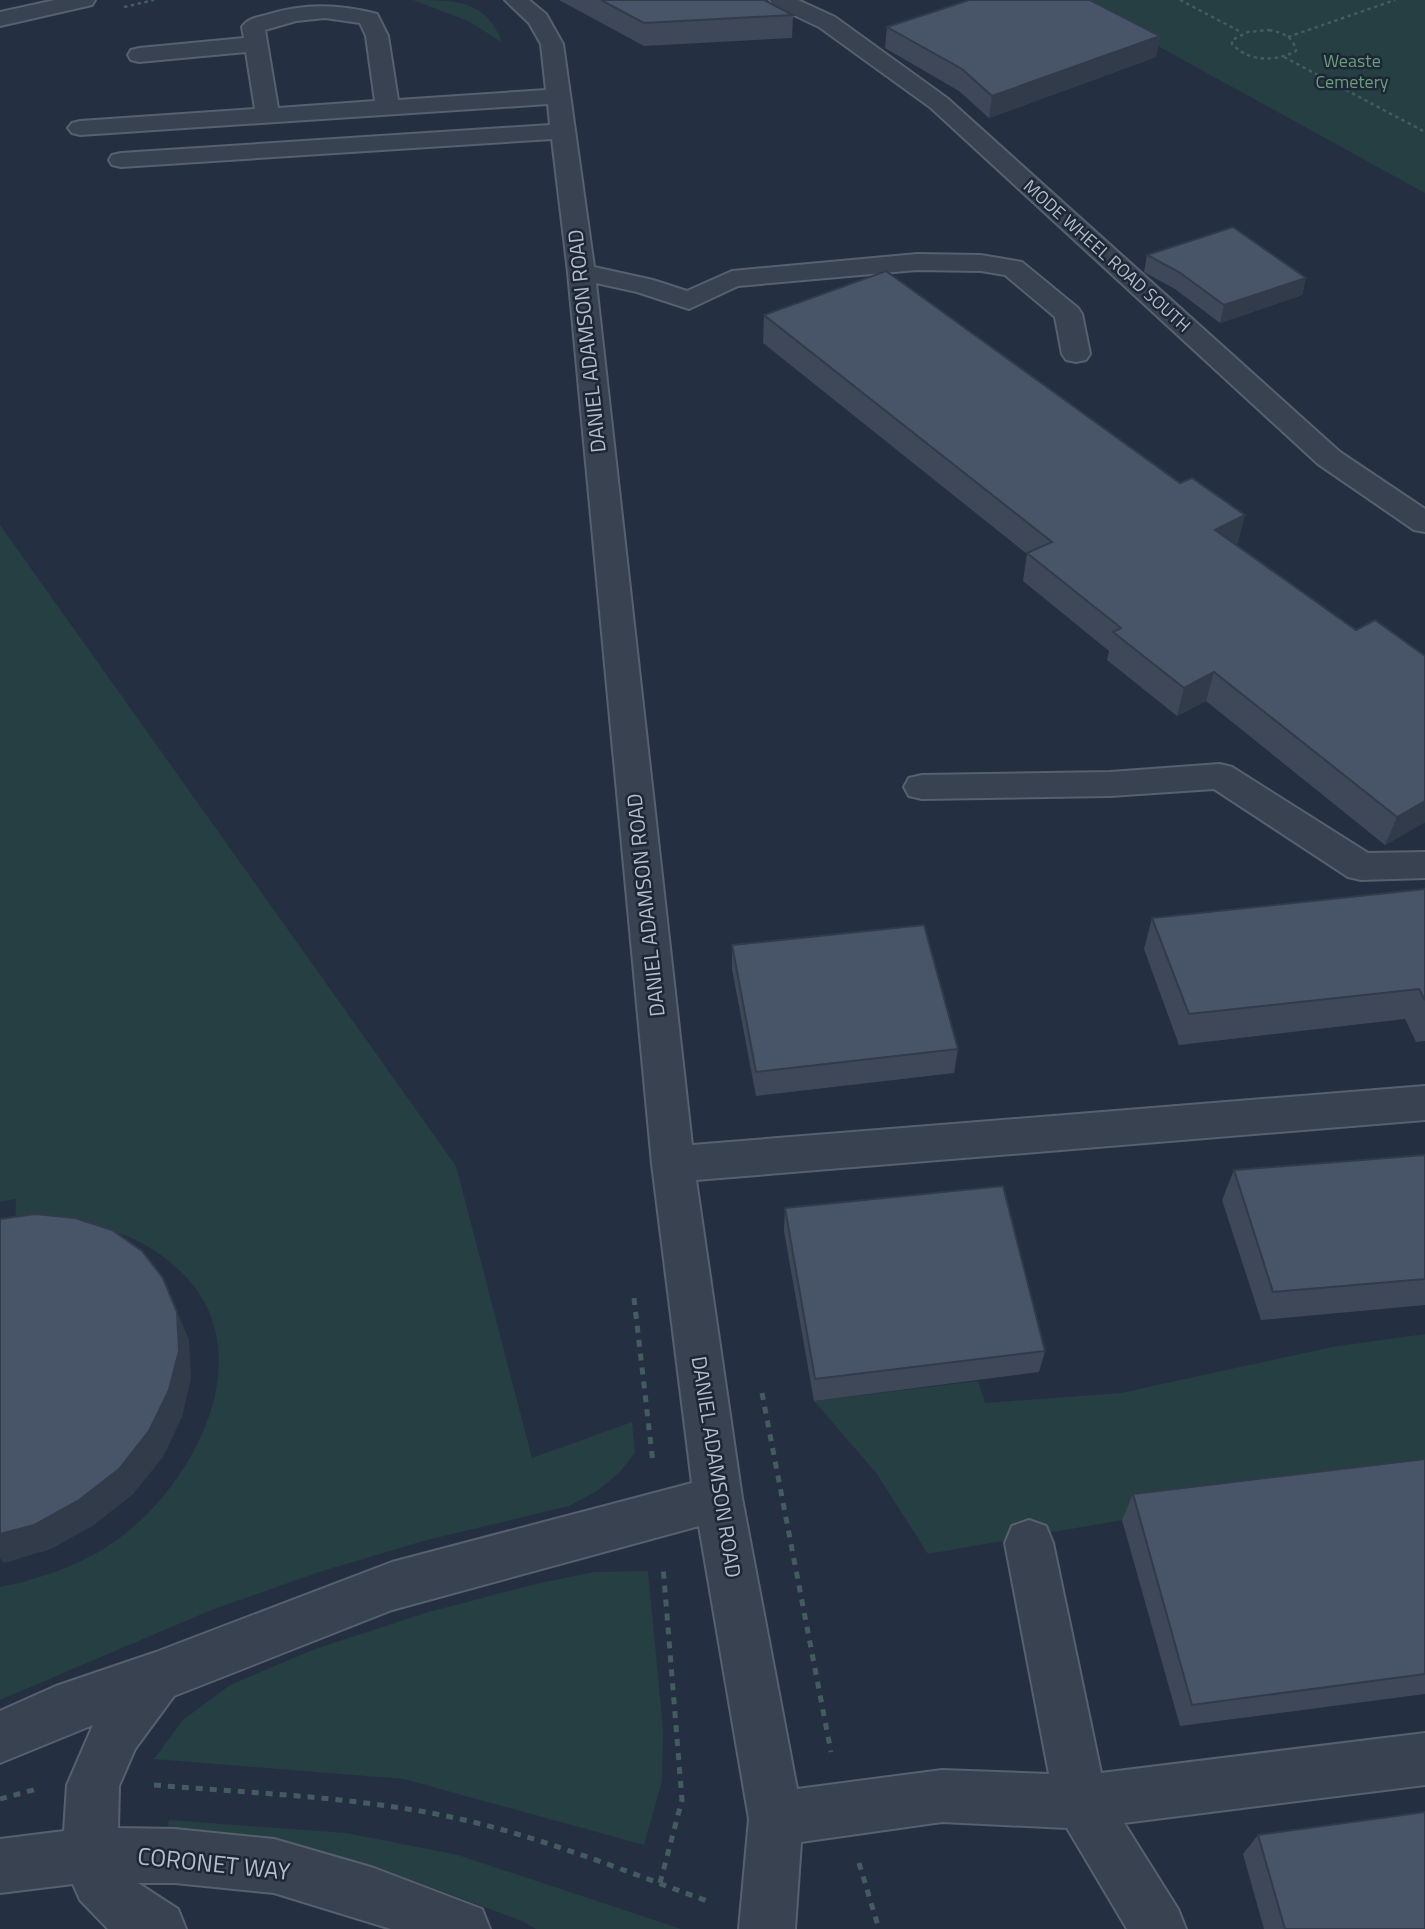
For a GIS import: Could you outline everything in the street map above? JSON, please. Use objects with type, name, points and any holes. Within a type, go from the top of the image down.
[{"type":"street","points":[[0,19],[84,0]]},
{"type":"street","name":"DANIEL ADAMSON ROAD","points":[[516,0],[538,19],[552,44],[581,272],[673,1164],[718,1498],[776,1819],[767,1928]]},
{"type":"street","name":"MODE WHEEL ROAD SOUTH","points":[[781,0],[827,22],[939,103],[1329,458],[1425,523]]},
{"type":"street","points":[[268,116],[253,27],[271,19],[304,12],[334,11],[369,19],[377,36],[387,108]]},
{"type":"street","points":[[139,55],[256,44]]},
{"type":"street","points":[[80,128],[558,96]]},
{"type":"street","points":[[121,160],[562,131]]},
{"type":"street","points":[[581,272],[644,286],[689,302],[732,279],[918,262],[981,263],[1013,268],[1068,314],[1076,354]]},
{"type":"street","points":[[922,787],[1110,784],[1220,776],[1361,867],[1425,865]]},
{"type":"street","points":[[673,1164],[1425,1103]]},
{"type":"street","points":[[0,1737],[56,1712],[156,1677],[392,1586],[718,1498]]},
{"type":"street","points":[[1029,1543],[1081,1802],[1158,1929]]},
{"type":"street","points":[[156,1677],[117,1731],[93,1786],[90,1854],[99,1881],[122,1906],[158,1929]]},
{"type":"street","points":[[776,1819],[942,1796],[1081,1802],[1425,1759]]},
{"type":"street","name":"CORONET WAY","points":[[0,1866],[90,1854],[175,1856],[274,1866],[374,1895],[462,1929]]},
{"type":"path","points":[[1180,0],[1241,32],[1270,31],[1288,37],[1294,41],[1296,51],[1284,57],[1263,59],[1243,54],[1232,44],[1235,36],[1241,32]]},
{"type":"path","points":[[1288,37],[1395,0]]},
{"type":"path","points":[[1284,57],[1425,132]]},
{"type":"path","points":[[141,1784],[373,1804],[477,1823],[600,1861],[726,1908],[767,1928]]},
{"type":"path","points":[[0,1799],[44,1786]]},
{"type":"green space","points":[[413,0],[468,5],[487,18],[502,42],[468,21]]},
{"type":"green space","name":"Weaste Cemetery","points":[[1074,0],[1425,0],[1425,193]]},
{"type":"green space","points":[[0,525],[456,1166],[532,1458],[632,1422],[635,1453],[619,1473],[597,1491],[569,1506],[427,1540],[319,1572],[209,1611],[0,1700],[0,1587],[50,1574],[82,1560],[126,1533],[153,1508],[177,1478],[197,1445],[211,1409],[218,1372],[216,1335],[204,1301],[170,1262],[140,1242],[107,1230],[75,1227],[15,1230],[16,1199],[0,1202]]},
{"type":"green space","points":[[1425,1334],[1425,1482],[1122,1520],[928,1554],[877,1474],[814,1401],[978,1381],[985,1403],[1121,1393],[1332,1347]]},
{"type":"green space","points":[[648,1571],[663,1729],[662,1781],[644,1845],[404,1779],[154,1759],[183,1720],[230,1685],[315,1649],[425,1613],[540,1583],[595,1572]]},
{"type":"green space","points":[[169,1820],[346,1833],[458,1855],[681,1929],[536,1929],[522,1921],[371,1865],[267,1847],[165,1836]]},
{"type":"building","points":[[601,0],[764,0],[793,15],[644,23]]},
{"type":"building","points":[[969,0],[1090,0],[1160,36],[992,96],[962,69],[887,27]]},
{"type":"building","points":[[1233,227],[1306,278],[1224,305],[1179,272],[1147,255]]},
{"type":"building","points":[[886,271],[1180,483],[1192,478],[1245,515],[1215,530],[1356,630],[1375,620],[1425,656],[1425,801],[1397,817],[1214,672],[1184,688],[1113,632],[1121,628],[1027,553],[1052,542],[764,315]]},
{"type":"building","points":[[1425,889],[1425,1000],[1419,989],[1189,1014],[1152,918]]},
{"type":"building","points":[[924,925],[958,1049],[756,1072],[732,945]]},
{"type":"building","points":[[1425,1155],[1425,1279],[1273,1292],[1234,1170]]},
{"type":"building","points":[[1003,1186],[1045,1351],[815,1379],[785,1208]]},
{"type":"building","points":[[35,1214],[75,1218],[112,1230],[142,1251],[163,1278],[177,1312],[179,1351],[169,1390],[149,1431],[119,1469],[79,1500],[34,1525],[0,1534],[0,1219]]},
{"type":"building","points":[[1425,1459],[1425,1674],[1192,1705],[1133,1494]]},
{"type":"building","points":[[1425,1812],[1425,1929],[1285,1929],[1258,1835]]}]
